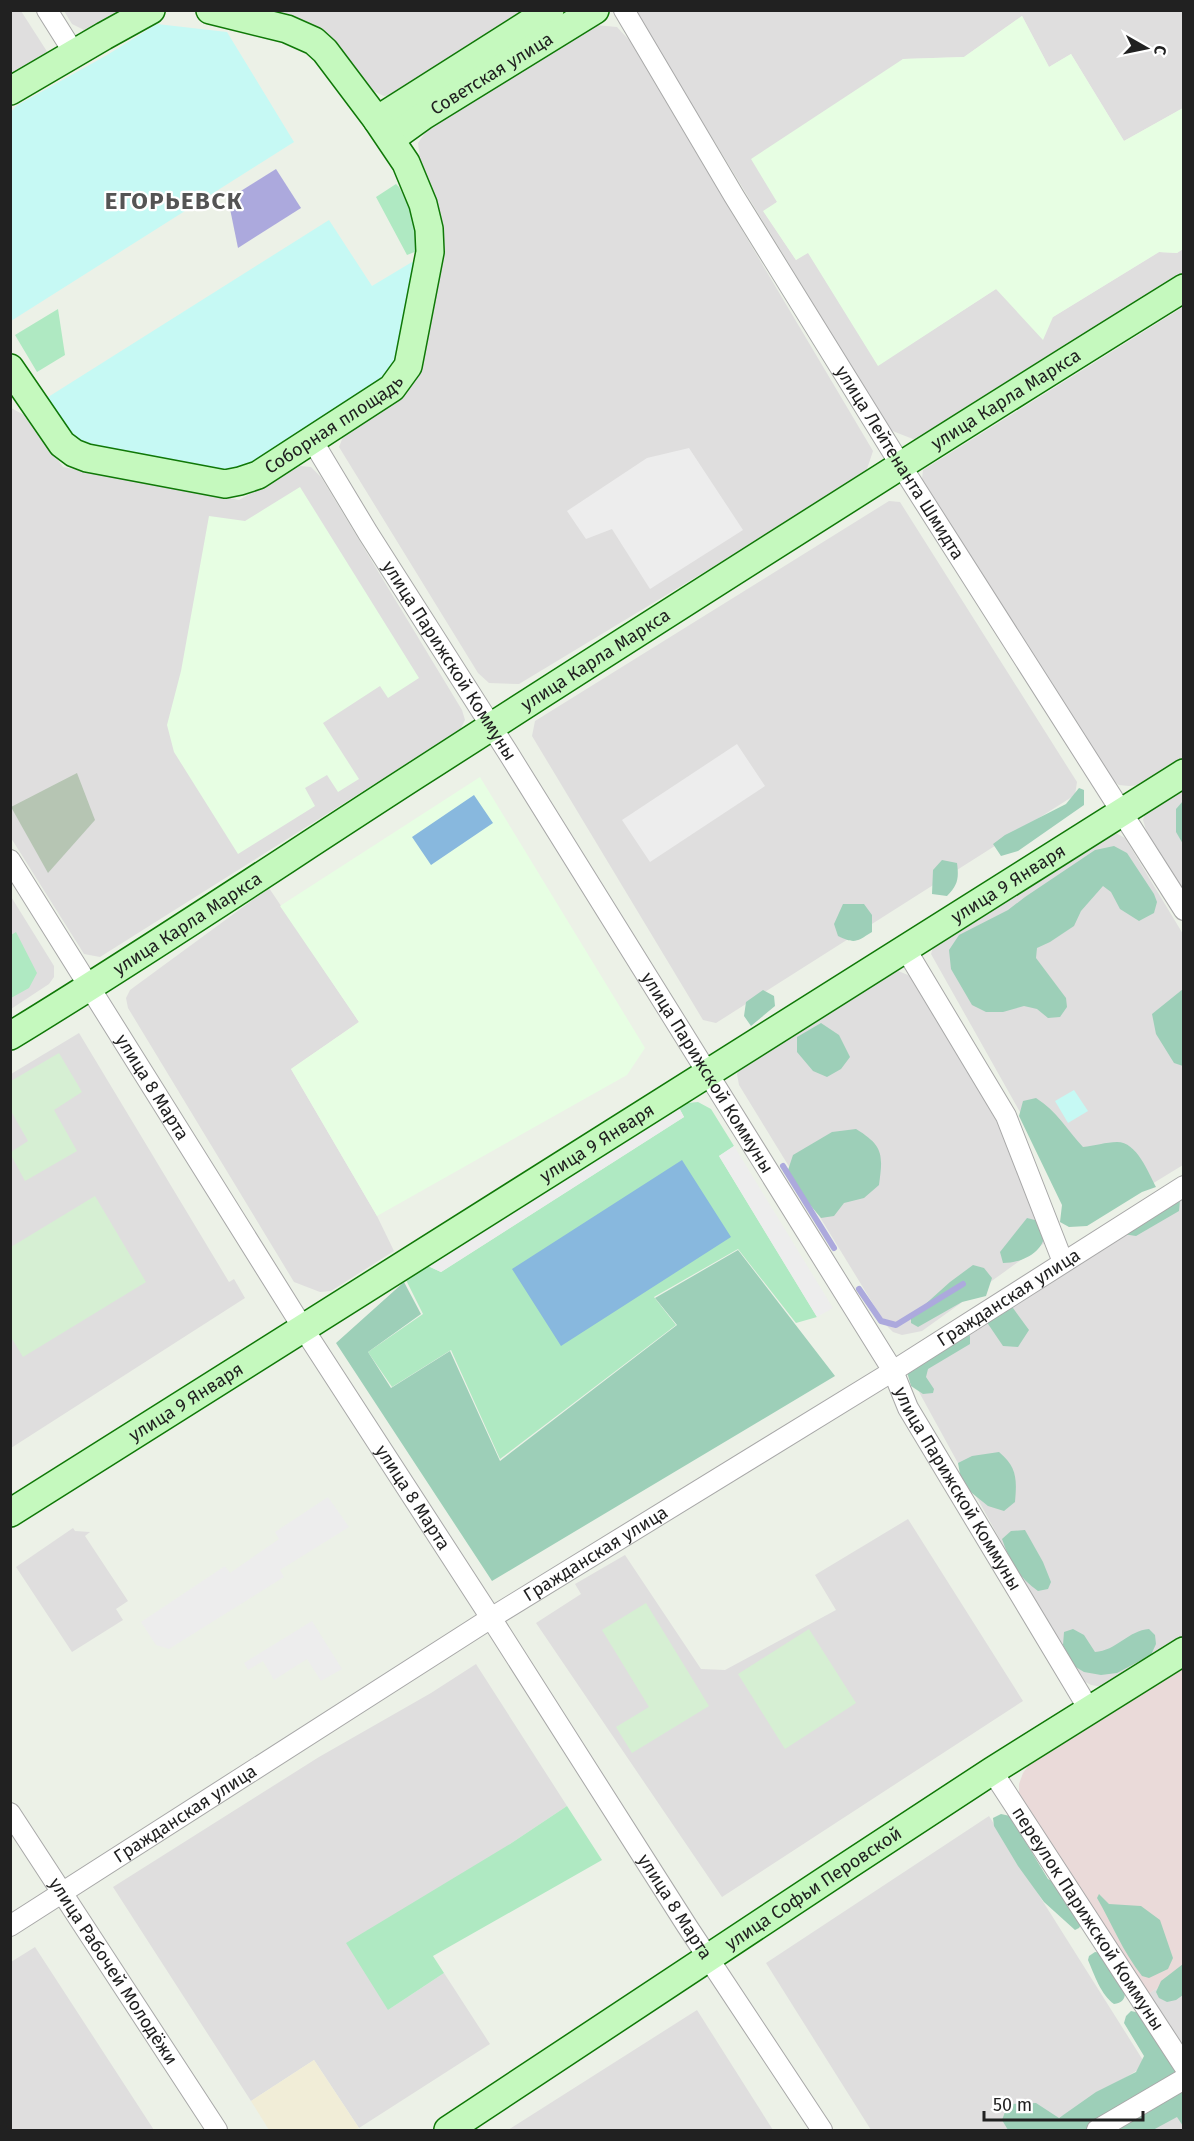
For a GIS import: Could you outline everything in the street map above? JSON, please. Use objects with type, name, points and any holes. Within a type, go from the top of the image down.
[{"type":"street","points":[[47,10],[74,53]]},
{"type":"street","points":[[10,92],[151,10]]},
{"type":"street","name":"Соборная площадь","points":[[12,373],[62,444],[74,453],[87,458],[225,483],[258,475],[392,388],[408,366],[430,252],[429,229],[423,204],[406,163],[384,129],[325,51],[314,41],[287,29],[210,10]]},
{"type":"street","name":"Советская улица","points":[[384,129],[550,10]]},
{"type":"street","name":"Советская улица","points":[[384,129],[423,116],[595,10]]},
{"type":"street","name":"улица Лейтенанта Шмидта","points":[[624,10],[734,196],[900,464],[1120,813],[1184,910]]},
{"type":"street","name":"улица Карла Маркса","points":[[10,1036],[90,987],[900,464],[1184,288]]},
{"type":"street","name":"улица Парижской Коммуны","points":[[312,440],[893,1371],[908,1408],[1090,1711]]},
{"type":"street","name":"улица 9 Января","points":[[10,1513],[1184,772]]},
{"type":"street","name":"улица 8 Марта","points":[[10,860],[303,1328],[708,1958],[822,2130]]},
{"type":"street","points":[[905,948],[1006,1116],[1063,1262]]},
{"type":"street","name":"Гражданская улица","points":[[10,1926],[491,1618],[893,1371],[1184,1186]]},
{"type":"street","name":"улица Софьи Перовской","points":[[448,2130],[992,1772],[1184,1651]]},
{"type":"street","name":"переулок Парижской Коммуны","points":[[992,1772],[1184,2066]]},
{"type":"street","name":"улица Рабочей Молодёжи","points":[[10,1812],[217,2130]]},
{"type":"street","points":[[1097,2130],[1184,2079]]},
{"type":"shaded area","points":[[11,11],[21,11],[48,53],[11,79]]},
{"type":"shaded area","points":[[64,11],[127,11],[84,30],[72,24]]},
{"type":"shaded area","points":[[257,11],[526,11],[396,95],[384,96],[371,90],[356,74],[322,28]]},
{"type":"shaded area","points":[[635,11],[1183,11],[1183,108],[1124,141],[1071,54],[1049,67],[1022,16],[964,57],[903,59],[777,202],[764,212],[796,260],[808,252],[878,365],[996,289],[1053,317],[1159,252],[1177,253],[1183,249],[1183,278],[918,441],[890,430]]},
{"type":"shaded area","points":[[1022,16],[1049,67],[1071,54],[1124,141],[1183,108],[1183,249],[1177,253],[1159,252],[1053,317],[1043,340],[996,289],[878,366],[808,253],[796,260],[763,211],[777,202],[751,159],[903,59],[964,57]]},
{"type":"shaded area","points":[[157,24],[227,32],[294,142],[11,321],[11,112],[16,106]]},
{"type":"shaded area","points":[[595,25],[617,27],[630,41],[873,451],[865,475],[519,684],[489,683],[478,673],[339,447],[343,437],[404,393],[412,381],[421,167],[418,143],[432,123]]},
{"type":"shaded area","points":[[276,169],[301,208],[238,248],[228,199]]},
{"type":"shaded area","points":[[329,220],[372,286],[412,262],[418,264],[398,365],[387,381],[258,465],[232,472],[85,443],[63,426],[45,399]]},
{"type":"shaded area","points":[[1183,307],[1183,758],[1142,785],[1119,785],[1110,778],[922,479],[923,470]]},
{"type":"shaded area","points":[[11,408],[28,417],[63,467],[239,500],[300,466],[311,467],[321,477],[462,710],[465,720],[460,730],[100,957],[84,954],[11,838]]},
{"type":"shaded area","points":[[689,448],[743,530],[650,589],[612,529],[586,539],[567,511],[647,458]]},
{"type":"shaded area","points":[[300,487],[419,678],[388,698],[380,686],[323,723],[359,779],[338,792],[327,775],[305,788],[315,806],[238,854],[174,752],[167,725],[181,671],[209,516],[245,521]]},
{"type":"shaded area","points":[[889,501],[900,502],[1077,782],[1075,795],[716,1023],[703,1020],[532,736],[535,721]]},
{"type":"shaded area","points":[[737,744],[765,786],[650,862],[622,820]]},
{"type":"shaded area","points":[[77,773],[95,820],[48,873],[11,807]]},
{"type":"shaded area","points":[[480,777],[645,1048],[627,1075],[377,1216],[291,1069],[359,1022],[280,906]]},
{"type":"shaded area","points":[[1079,788],[1084,790],[1084,805],[1018,851],[1001,856],[993,844],[1005,835],[1066,804]]},
{"type":"shaded area","points":[[1183,788],[1183,893],[1147,833],[1143,820],[1150,809]]},
{"type":"shaded area","points":[[474,795],[493,823],[431,865],[412,837]]},
{"type":"shaded area","points":[[1183,801],[1183,844],[1176,832],[1176,809]]},
{"type":"shaded area","points":[[1114,832],[1125,838],[1183,934],[1183,1165],[1093,1220],[1078,1215],[931,954],[935,941]]},
{"type":"shaded area","points":[[1114,846],[1127,853],[1154,894],[1157,902],[1154,913],[1139,921],[1120,909],[1111,892],[1103,886],[1081,911],[1074,926],[1037,948],[1036,958],[1066,998],[1067,1007],[1060,1017],[1048,1018],[1037,1009],[1024,1006],[1003,1012],[986,1012],[972,1005],[951,969],[949,950],[959,935],[1008,910],[1095,850]]},
{"type":"shaded area","points":[[942,860],[957,863],[957,881],[947,896],[932,894],[933,870]]},
{"type":"shaded area","points":[[269,888],[359,1022],[291,1069],[377,1216],[394,1251],[331,1291],[320,1292],[294,1282],[128,1008],[126,998],[130,990]]},
{"type":"shaded area","points":[[10,895],[54,966],[54,977],[49,984],[11,1009]]},
{"type":"shaded area","points":[[843,904],[864,904],[872,915],[872,932],[855,941],[838,936],[834,924]]},
{"type":"shaded area","points":[[898,971],[908,975],[919,987],[997,1122],[1015,1158],[1046,1242],[922,1331],[902,1335],[893,1332],[886,1325],[739,1085],[737,1074],[738,1069],[887,973]]},
{"type":"shaded area","points":[[1183,989],[1183,1066],[1174,1063],[1156,1034],[1152,1014]]},
{"type":"shaded area","points":[[763,990],[774,996],[775,1006],[751,1026],[744,1016],[746,1002]]},
{"type":"shaded area","points":[[821,1023],[839,1035],[850,1057],[841,1069],[827,1077],[813,1071],[797,1052],[797,1037]]},
{"type":"shaded area","points":[[79,1033],[229,1282],[234,1279],[245,1298],[11,1448],[11,1074]]},
{"type":"shaded area","points":[[59,1053],[82,1092],[54,1110],[77,1151],[25,1181],[11,1155],[11,1152],[28,1141],[11,1111],[11,1081]]},
{"type":"shaded area","points":[[1074,1090],[1088,1111],[1068,1123],[1055,1101]]},
{"type":"shaded area","points":[[1036,1098],[1056,1115],[1083,1147],[1117,1142],[1130,1147],[1141,1159],[1156,1187],[1142,1192],[1087,1226],[1069,1227],[1060,1222],[1062,1205],[1019,1116],[1023,1101]]},
{"type":"shaded area","points":[[677,1104],[684,1117],[441,1272],[428,1266]]},
{"type":"shaded area","points":[[856,1129],[877,1146],[881,1159],[879,1185],[864,1198],[844,1203],[834,1216],[821,1218],[795,1187],[788,1170],[793,1155],[832,1132]]},
{"type":"shaded area","points":[[734,1146],[833,1308],[817,1317],[719,1156]]},
{"type":"shaded area","points":[[682,1160],[731,1237],[561,1346],[512,1269]]},
{"type":"shaded area","points":[[95,1196],[146,1282],[23,1357],[11,1337],[11,1247]]},
{"type":"shaded area","points":[[1183,1198],[1183,1640],[1103,1687],[1091,1685],[1072,1671],[919,1392],[915,1378],[917,1366]]},
{"type":"shaded area","points":[[1180,1200],[1179,1211],[1136,1236],[1123,1234]]},
{"type":"shaded area","points":[[1027,1218],[1043,1222],[1044,1239],[1035,1252],[1028,1257],[1003,1263],[1000,1252]]},
{"type":"shaded area","points":[[738,1250],[835,1376],[492,1581],[336,1343],[404,1282],[421,1314],[368,1352],[391,1388],[450,1351],[500,1461],[677,1325],[655,1298]]},
{"type":"shaded area","points":[[973,1265],[984,1268],[992,1278],[986,1296],[962,1302],[918,1327],[911,1323],[911,1317]]},
{"type":"shaded area","points":[[993,1307],[1013,1308],[1029,1330],[1018,1347],[1003,1346],[986,1321]]},
{"type":"shaded area","points":[[967,1331],[970,1344],[928,1369],[926,1377],[934,1389],[933,1393],[923,1394],[911,1386],[907,1372]]},
{"type":"shaded area","points":[[999,1452],[1009,1463],[1016,1480],[1015,1502],[1004,1511],[988,1506],[962,1485],[958,1463],[972,1456]]},
{"type":"shaded area","points":[[328,1497],[349,1527],[280,1570],[284,1577],[169,1649],[156,1645],[141,1622],[225,1566],[230,1573],[279,1539],[275,1532]]},
{"type":"shaded area","points":[[908,1519],[1023,1701],[722,1897],[536,1623],[581,1594],[575,1584],[625,1555],[701,1669],[725,1670],[836,1610],[815,1575]]},
{"type":"shaded area","points":[[73,1528],[75,1531],[90,1532],[85,1536],[128,1601],[116,1609],[123,1620],[72,1652],[16,1567]]},
{"type":"shaded area","points":[[1025,1530],[1051,1582],[1048,1589],[1038,1591],[1025,1580],[1011,1561],[1005,1547],[1002,1539],[1011,1531]]},
{"type":"shaded area","points":[[646,1603],[709,1706],[632,1753],[616,1727],[649,1707],[602,1630]]},
{"type":"shaded area","points":[[312,1621],[342,1669],[321,1681],[307,1659],[274,1680],[263,1661],[248,1670],[244,1663]]},
{"type":"shaded area","points":[[809,1629],[856,1703],[785,1749],[738,1674]]},
{"type":"shaded area","points":[[1073,1629],[1084,1635],[1095,1652],[1103,1651],[1135,1633],[1149,1629],[1155,1635],[1156,1644],[1151,1655],[1117,1673],[1101,1675],[1084,1672],[1074,1666],[1063,1645],[1064,1632]]},
{"type":"shaded area","points":[[476,1664],[567,1806],[510,1844],[388,2010],[444,1973],[490,2044],[359,2128],[314,2060],[251,2101],[113,1887],[319,1757],[431,1693]]},
{"type":"shaded area","points":[[1183,1666],[1183,1972],[1145,1996],[1022,1801],[1019,1784],[1029,1765]]},
{"type":"shaded area","points":[[1001,1814],[1010,1816],[1048,1879],[1059,1885],[1082,1923],[1079,1928],[1075,1930],[1044,1902],[1018,1866],[994,1826],[993,1818]]},
{"type":"shaded area","points":[[989,1816],[1146,2065],[1039,2130],[871,2130],[766,1963]]},
{"type":"shaded area","points":[[1099,1894],[1109,1904],[1141,1906],[1160,1920],[1173,1958],[1168,1969],[1149,1978],[1142,1976],[1123,1948],[1097,1898]]},
{"type":"shaded area","points":[[35,1947],[154,2130],[11,2130],[11,1962]]},
{"type":"shaded area","points":[[1095,1952],[1103,1953],[1117,1973],[1124,1989],[1125,1996],[1122,2001],[1114,2004],[1098,1984],[1088,1960],[1089,1956]]},
{"type":"shaded area","points":[[1183,1964],[1183,1995],[1167,2002],[1159,1998],[1156,1992],[1161,1981]]},
{"type":"shaded area","points":[[1183,1972],[1183,2057],[1145,1996]]},
{"type":"shaded area","points":[[697,2010],[773,2130],[508,2130]]},
{"type":"shaded area","points":[[1131,2011],[1144,2014],[1176,2060],[1183,2088],[1183,2126],[1177,2117],[1153,2130],[1008,2130],[1002,2120],[1008,2104],[1036,2103],[1059,2118],[1096,2092],[1136,2072],[1144,2056],[1124,2023]]},
{"type":"shaded area","points":[[314,2060],[359,2128],[355,2130],[269,2130],[251,2101]]},
{"type":"shaded area","points":[[1179,2111],[1183,2118],[1183,2130],[1148,2130]]},
{"type":"green space","points":[[396,184],[415,225],[417,251],[407,255],[376,197]]},
{"type":"green space","points":[[58,309],[65,355],[37,372],[15,335]]},
{"type":"green space","points":[[16,932],[37,973],[29,988],[11,998],[11,935]]},
{"type":"green space","points":[[698,1102],[711,1109],[734,1146],[719,1156],[817,1317],[796,1323],[738,1249],[654,1297],[676,1325],[500,1459],[451,1350],[392,1387],[368,1352],[423,1314],[406,1280],[428,1266],[441,1272],[684,1117],[677,1104]]},
{"type":"green space","points":[[567,1806],[602,1860],[433,1956],[444,1973],[388,2010],[346,1943],[510,1844]]},
{"type":"waterway","points":[[783,1166],[834,1248]]},
{"type":"waterway","points":[[859,1289],[881,1321],[896,1325],[963,1284]]},
{"type":"district","name":"ЕГОРЬЕВСК","points":[[174,201]]}]
